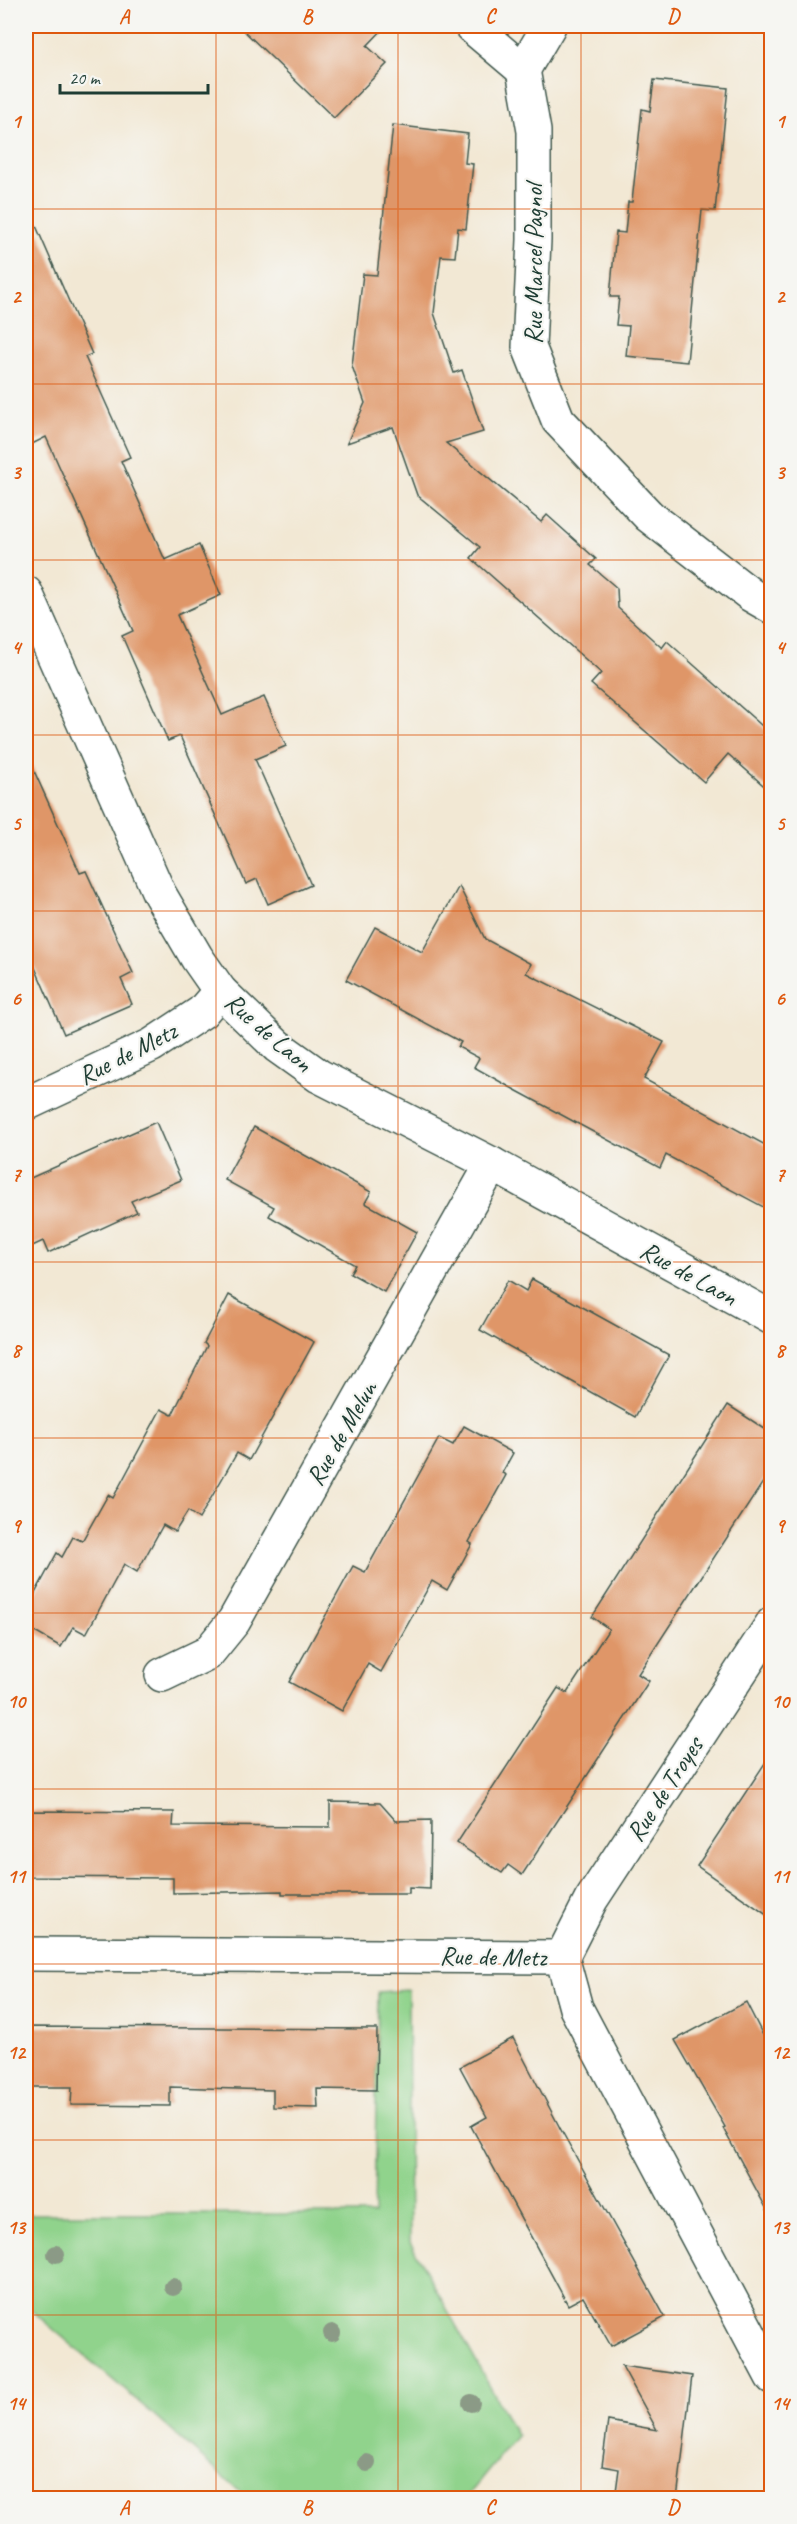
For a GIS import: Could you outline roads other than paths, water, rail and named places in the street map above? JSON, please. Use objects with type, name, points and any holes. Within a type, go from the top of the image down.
[{"type":"street","points":[[471,26],[524,70],[549,26]]},
{"type":"street","name":"Rue Marcel Pagnol","points":[[524,70],[534,131],[534,240],[529,347],[558,420],[649,516],[751,595],[771,607]]},
{"type":"street","name":"Rue de Laon","points":[[26,593],[159,892],[197,958],[220,991],[277,1046],[319,1076],[492,1164],[771,1318]]},
{"type":"street","name":"Rue de Metz","points":[[26,1104],[152,1045],[202,1012],[220,991]]},
{"type":"street","name":"Rue de Melun","points":[[162,1675],[208,1653],[234,1621],[492,1164]]},
{"type":"street","name":"Rue de Troyes","points":[[562,1957],[591,1900],[771,1624]]},
{"type":"street","name":"Rue de Metz","points":[[26,1954],[562,1957],[576,2008],[771,2377]]}]
